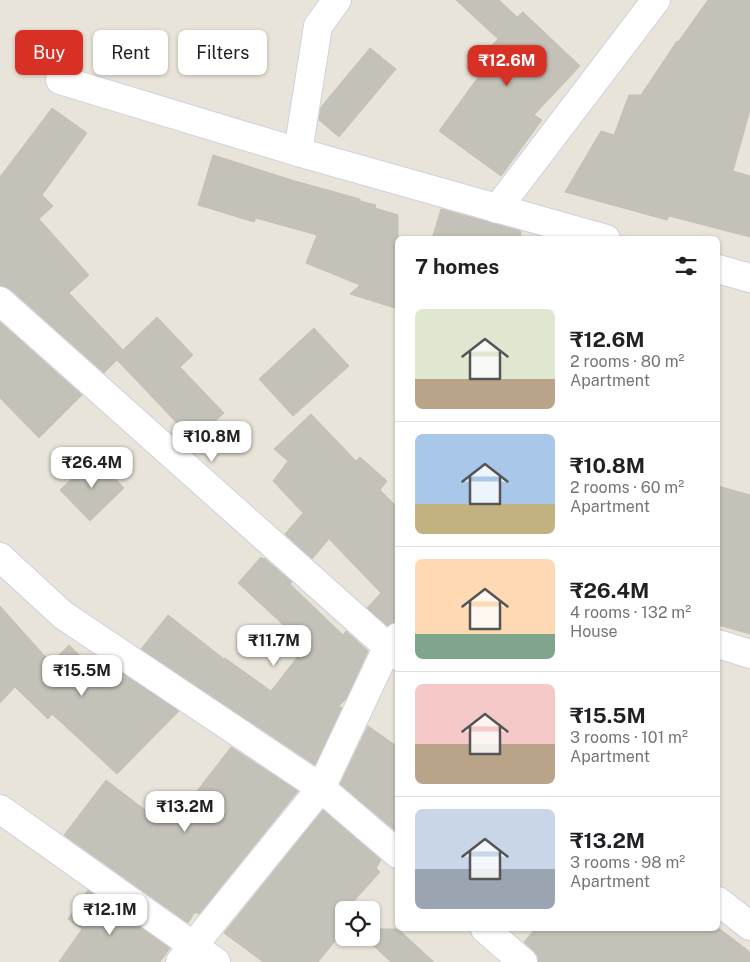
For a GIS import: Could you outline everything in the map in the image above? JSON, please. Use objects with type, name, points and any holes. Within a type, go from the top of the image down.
[{"type":"street","points":[[298,152],[318,26],[337,0]]},
{"type":"street","points":[[497,209],[656,0]]},
{"type":"street","points":[[60,80],[298,152],[595,236]]},
{"type":"street","points":[[720,270],[750,278]]},
{"type":"street","points":[[0,301],[394,647],[321,788],[186,954]]},
{"type":"street","points":[[0,557],[63,616],[321,788],[395,851]]},
{"type":"street","points":[[720,645],[750,654]]},
{"type":"street","points":[[0,809],[186,954],[216,962]]},
{"type":"street","points":[[720,903],[750,926]]},
{"type":"street","points":[[487,931],[523,962]]},
{"type":"building","points":[[456,0],[499,0],[517,17],[523,12],[580,66],[534,115],[542,120],[501,176],[439,131],[490,61],[483,54],[498,39]]},
{"type":"building","points":[[708,0],[750,0],[750,110],[733,171],[750,176],[750,237],[669,216],[667,220],[565,192],[601,131],[614,135],[629,95],[641,95],[677,41]]},
{"type":"building","points":[[370,48],[396,69],[339,137],[319,120],[321,107]]},
{"type":"building","points":[[52,108],[87,133],[42,195],[53,206],[39,219],[89,275],[69,293],[123,350],[157,317],[193,355],[180,367],[224,413],[194,441],[117,360],[104,373],[10,289],[0,286],[0,177]]},
{"type":"building","points":[[213,155],[360,199],[360,201],[376,205],[375,208],[398,215],[398,236],[395,236],[395,308],[350,294],[360,285],[306,263],[317,235],[256,218],[254,222],[198,205]]},
{"type":"building","points":[[441,209],[521,231],[520,236],[433,236]]},
{"type":"building","points":[[0,322],[82,395],[39,438],[0,398]]},
{"type":"building","points":[[314,328],[349,366],[293,416],[259,379]]},
{"type":"building","points":[[311,414],[356,461],[360,457],[387,481],[380,490],[395,505],[395,623],[387,626],[367,608],[381,593],[329,539],[312,559],[285,534],[303,513],[273,481],[288,461],[274,449]]},
{"type":"building","points":[[95,457],[124,488],[90,521],[60,490]]},
{"type":"building","points":[[720,487],[750,495],[750,634],[720,626]]},
{"type":"building","points":[[261,557],[292,582],[290,584],[343,635],[346,631],[368,651],[346,699],[339,706],[342,708],[315,765],[141,649],[168,615],[224,659],[271,691],[306,646],[238,583]]},
{"type":"building","points":[[0,606],[51,663],[69,645],[111,686],[122,673],[179,711],[117,774],[52,714],[48,719],[15,687],[0,703]]},
{"type":"building","points":[[368,726],[395,745],[395,830],[340,784]]},
{"type":"building","points":[[231,747],[298,791],[199,914],[195,912],[188,923],[64,835],[106,780],[162,823],[180,798],[187,804]]},
{"type":"building","points":[[323,810],[381,860],[376,868],[380,872],[354,901],[335,901],[335,941],[318,962],[263,962],[224,933]]},
{"type":"building","points":[[88,890],[170,948],[160,962],[59,962],[82,929],[68,919]]},
{"type":"building","points":[[380,929],[400,931],[434,962],[391,962],[374,946],[380,946]]},
{"type":"building","points":[[720,929],[750,952],[750,962],[538,962],[538,956],[524,942],[533,931],[720,931]]}]
